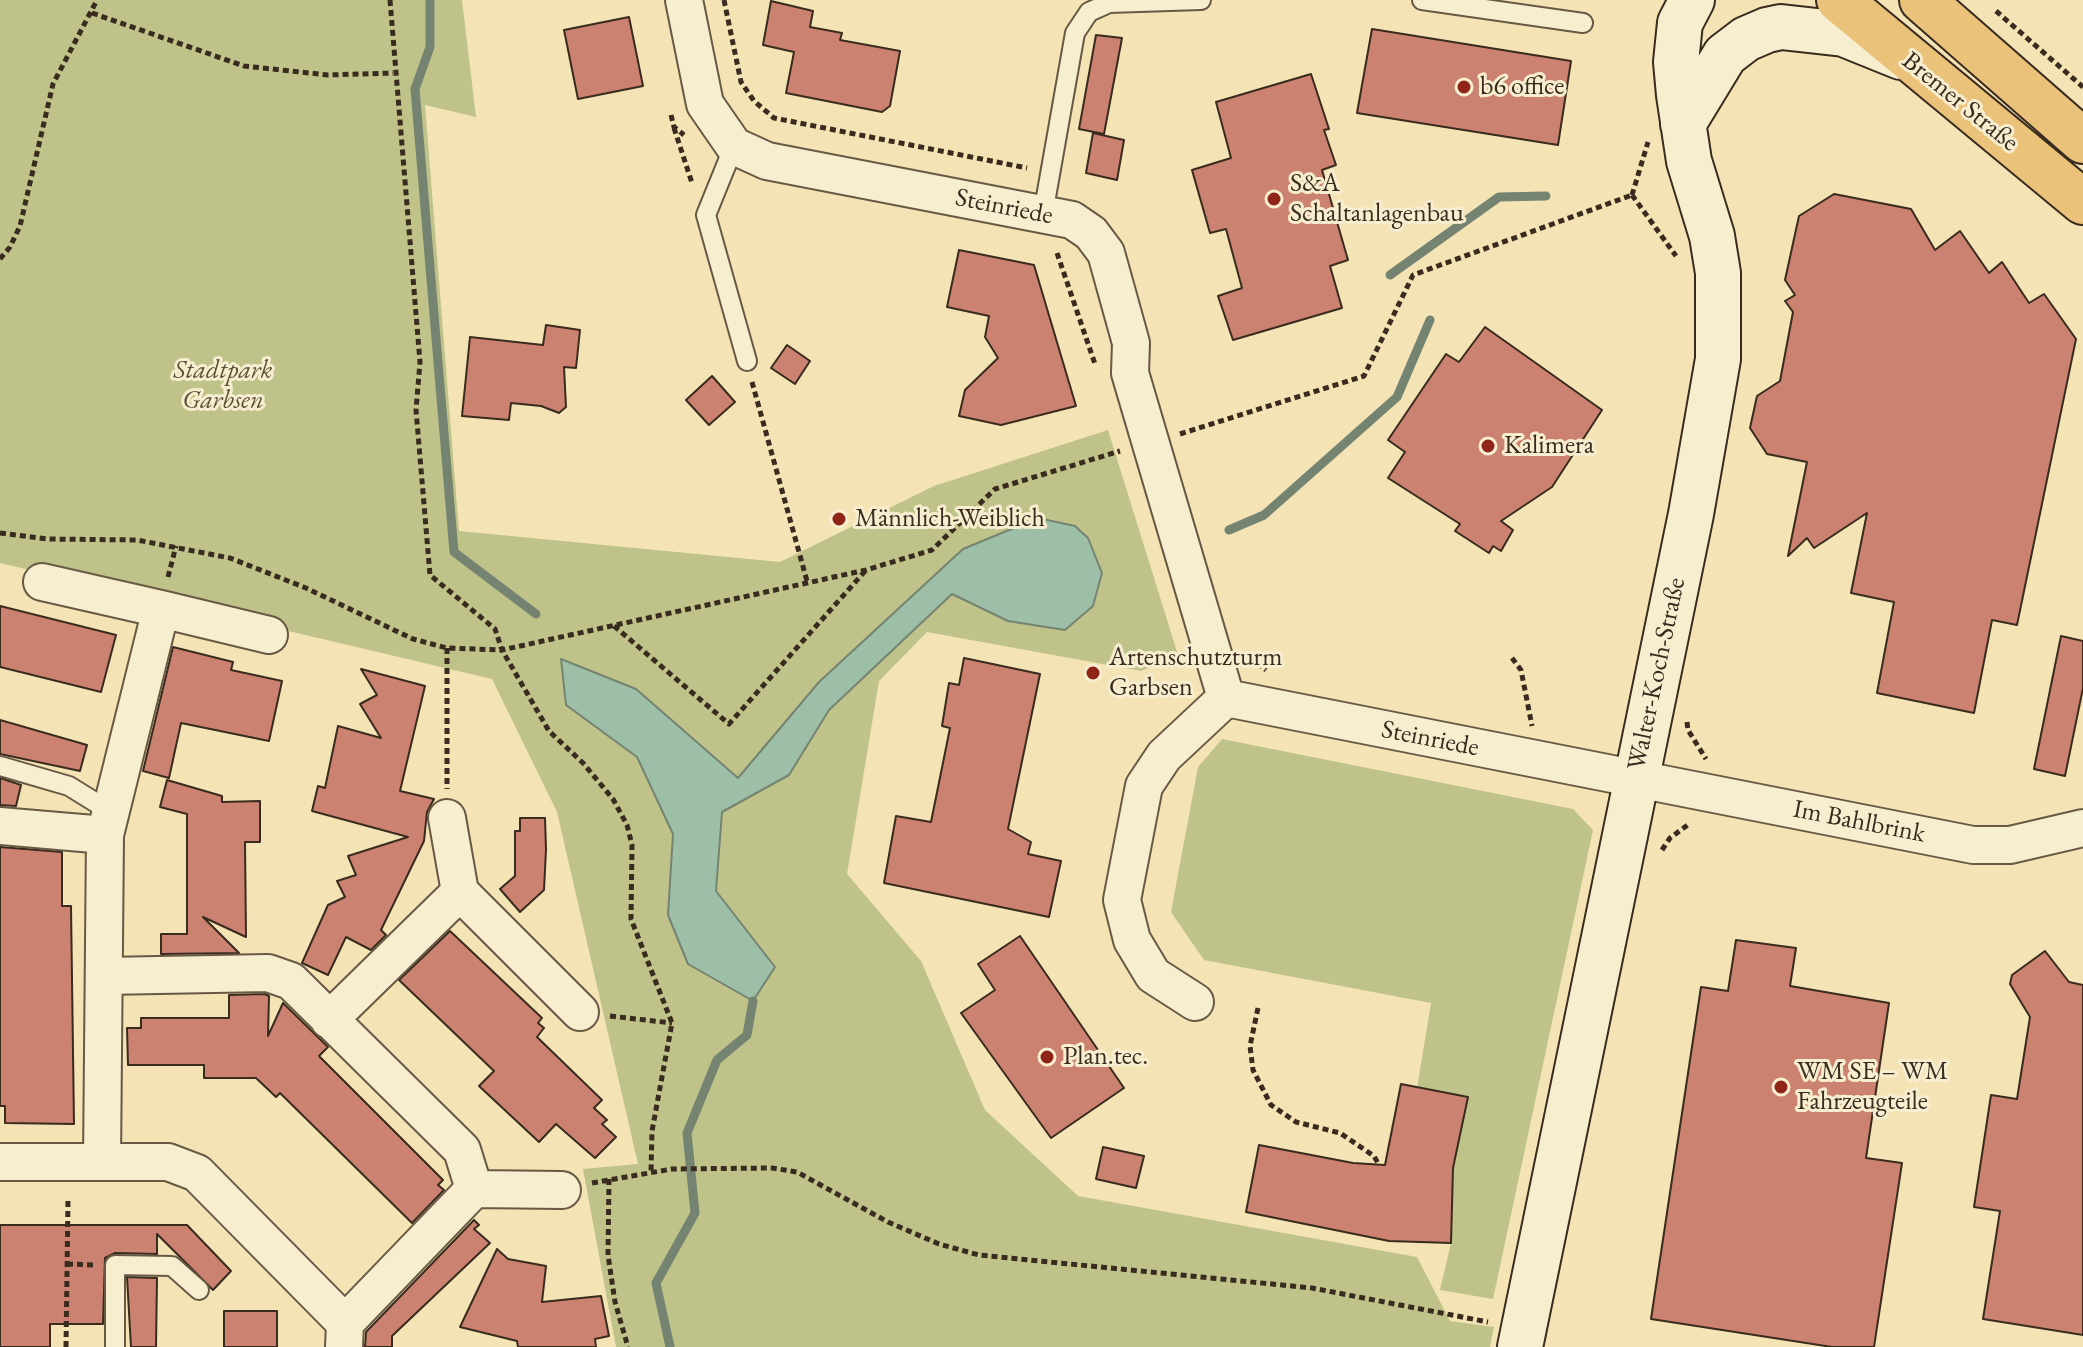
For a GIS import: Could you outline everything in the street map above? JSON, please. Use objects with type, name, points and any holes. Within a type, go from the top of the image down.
[{"type":"main road","name":"Bremer Straße","points":[[1839,0],[2083,202]]},
{"type":"main road","name":"Bremer Straße","points":[[1922,0],[2083,141]]},
{"type":"street","points":[[684,0],[705,104],[730,157]]},
{"type":"street","name":"Walter-Koch-Straße","points":[[1511,1336],[1691,514],[1718,359],[1718,273],[1683,124],[1676,62],[1683,8]]},
{"type":"street","points":[[1683,124],[1725,55],[1746,39],[1767,30],[1781,27],[1844,34],[1907,59]]},
{"type":"street","name":"Steinriede","points":[[730,157],[767,161],[1046,229],[1072,220],[1091,233],[1106,253],[1131,343],[1130,373],[1226,698],[1635,778]]},
{"type":"street","points":[[42,582],[269,635]]},
{"type":"street","points":[[102,1162],[108,824],[161,609]]},
{"type":"street","points":[[1195,1002],[1153,975],[1132,940],[1122,900],[1144,786],[1164,756],[1226,698]]},
{"type":"street","name":"Im Bahlbrink","points":[[1635,778],[1973,845],[2010,845],[2083,828]]},
{"type":"street","points":[[447,818],[460,892],[580,1012]]},
{"type":"street","points":[[0,826],[108,824]]},
{"type":"street","points":[[329,1020],[460,892]]},
{"type":"street","points":[[104,976],[268,973],[291,981],[462,1150],[474,1189]]},
{"type":"street","points":[[0,1162],[168,1162],[197,1173],[345,1335],[474,1189],[562,1190]]},
{"type":"lane","points":[[1046,229],[1075,33],[1089,12],[1109,3],[1201,0]]},
{"type":"lane","points":[[1422,0],[1480,4],[1583,23]]},
{"type":"lane","points":[[730,157],[706,215],[747,361]]},
{"type":"lane","points":[[0,766],[69,786],[108,824]]},
{"type":"lane","points":[[115,1347],[115,1265],[172,1266],[199,1290]]},
{"type":"path","points":[[0,259],[20,226],[53,84],[97,0]]},
{"type":"path","points":[[390,0],[393,73],[420,362],[416,410],[430,575],[495,629],[502,650],[549,731],[583,763],[613,799],[627,825],[632,845],[631,919],[672,1023],[652,1131],[651,1172]]},
{"type":"path","points":[[1995,10],[2083,87]]},
{"type":"path","points":[[92,13],[244,66],[328,75],[393,73]]},
{"type":"path","points":[[671,113],[706,215]]},
{"type":"path","points":[[674,127],[730,157]]},
{"type":"path","points":[[1046,229],[1060,255],[1099,375]]},
{"type":"path","points":[[747,361],[807,581]]},
{"type":"path","points":[[1119,435],[1128,465]]},
{"type":"path","points":[[0,533],[47,539],[137,540],[230,558],[306,588],[384,628],[447,648],[502,650],[613,626],[729,724],[866,570]]},
{"type":"path","points":[[447,648],[447,818]]},
{"type":"path","points":[[1512,658],[1521,670],[1532,727]]},
{"type":"path","points":[[1258,1008],[1250,1046],[1253,1070],[1271,1105],[1296,1122],[1340,1133],[1374,1156],[1379,1165]]},
{"type":"path","points":[[580,1012],[672,1023]]},
{"type":"path","points":[[562,1190],[672,1169],[705,1167],[797,1172],[888,1222],[939,1244],[979,1255],[1312,1288],[1511,1336]]},
{"type":"path","points":[[609,1179],[608,1255],[615,1302],[628,1347]]},
{"type":"path","points":[[66,1347],[68,1199]]},
{"type":"green space","name":"Stadtpark Garbsen","points":[[0,0],[462,0],[476,117],[425,105],[459,531],[780,562],[934,486],[1108,430],[1178,655],[1141,671],[927,632],[879,681],[847,874],[921,961],[985,1110],[1078,1196],[1417,1257],[1450,1321],[1494,1327],[1490,1347],[616,1347],[583,1169],[638,1164],[557,812],[492,679],[0,563]]},
{"type":"green space","points":[[1222,739],[1573,809],[1593,830],[1493,1299],[1440,1290],[1451,1243],[1453,1168],[1468,1097],[1417,1088],[1431,1003],[1204,960],[1171,912],[1198,767]]},
{"type":"shaded area","points":[[1038,518],[1075,526],[1088,538],[1102,573],[1093,606],[1065,630],[1008,621],[952,594],[829,710],[789,775],[722,812],[716,891],[775,967],[753,1001],[688,964],[668,915],[673,834],[637,757],[566,705],[561,659],[636,689],[738,778],[819,682],[963,549]]},
{"type":"building","points":[[771,1],[813,11],[810,27],[842,33],[840,40],[900,51],[890,106],[882,112],[786,93],[794,52],[763,45]]},
{"type":"building","points":[[629,17],[643,86],[578,99],[564,30]]},
{"type":"building","name":"b6 office","points":[[1372,29],[1571,61],[1558,145],[1357,113]]},
{"type":"building","points":[[1096,35],[1122,38],[1104,134],[1079,129]]},
{"type":"building","name":"S&A Schaltanlagenbau","points":[[1311,74],[1329,129],[1324,130],[1336,165],[1322,170],[1348,260],[1330,266],[1342,308],[1233,340],[1218,296],[1242,288],[1226,229],[1210,233],[1192,170],[1231,158],[1216,102]]},
{"type":"building","points":[[1093,133],[1124,140],[1117,180],[1086,173]]},
{"type":"building","points":[[1834,194],[1911,209],[1935,250],[1960,231],[1989,273],[2002,262],[2029,303],[2044,294],[2076,339],[2017,625],[1992,620],[1974,713],[1877,693],[1894,602],[1851,593],[1867,513],[1814,548],[1807,538],[1788,556],[1807,462],[1767,454],[1750,428],[1757,396],[1780,381],[1793,312],[1785,301],[1795,295],[1785,280],[1799,216]]},
{"type":"building","points":[[959,250],[1034,265],[1076,406],[1001,425],[959,416],[965,390],[998,358],[985,337],[989,316],[947,307]]},
{"type":"building","points":[[546,325],[580,330],[576,368],[564,367],[566,407],[559,413],[541,406],[511,403],[509,420],[462,416],[470,337],[543,345]]},
{"type":"building","name":"Kalimera","points":[[1485,327],[1602,410],[1552,487],[1501,521],[1513,530],[1501,551],[1493,546],[1489,553],[1455,531],[1460,524],[1388,478],[1405,452],[1388,440],[1446,354],[1459,362]]},
{"type":"building","points":[[787,345],[810,361],[795,384],[771,368]]},
{"type":"building","points":[[712,376],[735,402],[709,425],[686,400]]},
{"type":"building","points":[[0,606],[116,635],[101,692],[0,667]]},
{"type":"building","points":[[2061,636],[2083,641],[2083,688],[2065,776],[2034,769]]},
{"type":"building","points":[[173,647],[233,662],[231,670],[282,681],[269,741],[181,723],[169,778],[143,771]]},
{"type":"building","points":[[964,658],[1040,674],[1008,829],[1031,842],[1028,854],[1061,861],[1049,917],[884,883],[896,816],[931,822],[950,728],[942,726],[949,683],[959,685]]},
{"type":"building","points":[[361,669],[425,686],[400,791],[434,799],[427,812],[424,841],[381,930],[386,935],[371,950],[346,937],[328,975],[302,963],[328,905],[345,897],[337,881],[356,875],[348,856],[408,837],[312,811],[318,786],[325,788],[338,726],[381,738],[360,704],[377,695]]},
{"type":"building","points":[[0,720],[87,745],[80,771],[0,754]]},
{"type":"building","points":[[0,778],[21,785],[16,806],[0,805]]},
{"type":"building","points":[[167,780],[222,796],[222,802],[260,801],[260,842],[245,842],[246,937],[203,917],[239,953],[161,954],[161,934],[187,934],[187,814],[160,807]]},
{"type":"building","points":[[520,818],[545,818],[546,849],[544,890],[520,912],[500,889],[515,876],[515,831],[520,831]]},
{"type":"building","points":[[0,847],[62,852],[62,906],[71,906],[74,1124],[5,1123],[5,1106],[0,1106]]},
{"type":"building","points":[[450,931],[542,1018],[538,1023],[544,1028],[537,1037],[602,1100],[594,1108],[607,1120],[602,1124],[616,1137],[595,1158],[556,1124],[539,1142],[479,1086],[494,1071],[399,980]]},
{"type":"building","name":"Plan.tec.","points":[[1020,936],[1124,1088],[1051,1138],[961,1013],[995,990],[978,964]]},
{"type":"building","name":"WM SE – WM Fahrzeugteile","points":[[1736,940],[1796,948],[1790,986],[1889,1003],[1866,1158],[1902,1163],[1874,1347],[1832,1347],[1651,1319],[1701,987],[1728,991]]},
{"type":"building","points":[[2045,951],[2069,982],[2083,985],[2083,1335],[1983,1319],[2000,1211],[1974,1207],[1991,1095],[2017,1099],[2030,1017],[2010,984],[2012,975]]},
{"type":"building","points":[[229,995],[269,996],[268,1036],[283,1003],[328,1047],[319,1056],[443,1180],[438,1185],[444,1190],[412,1223],[280,1093],[276,1097],[256,1078],[204,1078],[204,1065],[128,1065],[127,1028],[141,1028],[141,1018],[229,1018]]},
{"type":"building","points":[[1401,1084],[1468,1097],[1453,1168],[1451,1243],[1389,1241],[1246,1212],[1259,1145],[1353,1163],[1385,1165]]},
{"type":"building","points":[[1103,1147],[1144,1156],[1136,1188],[1096,1179]]},
{"type":"building","points":[[474,1220],[479,1225],[474,1229],[490,1243],[392,1336],[392,1347],[365,1347],[366,1332]]},
{"type":"building","points":[[0,1225],[187,1225],[231,1271],[213,1290],[157,1234],[157,1254],[115,1253],[105,1258],[103,1324],[50,1324],[50,1347],[0,1347]]},
{"type":"building","points":[[497,1249],[508,1259],[546,1266],[542,1302],[601,1296],[609,1336],[595,1339],[596,1347],[518,1347],[517,1341],[460,1327]]},
{"type":"building","points":[[127,1277],[157,1278],[156,1347],[131,1347]]},
{"type":"building","points":[[224,1311],[277,1311],[277,1347],[224,1347]]},
{"type":"waterway","points":[[430,0],[430,47],[415,89],[454,552],[536,614]]},
{"type":"waterway","points":[[1390,275],[1499,197],[1546,196]]},
{"type":"waterway","points":[[1229,530],[1264,515],[1397,397],[1430,320]]},
{"type":"waterway","points":[[670,1347],[656,1283],[695,1213],[687,1133],[717,1060],[747,1035],[753,1001]]},
{"type":"place","name":"b6 office","points":[[1464,87]]},
{"type":"place","name":"S&A Schaltanlagenbau","points":[[1274,199]]},
{"type":"place","name":"Kalimera","points":[[1488,446]]},
{"type":"place","name":"Männlich-Weiblich","points":[[839,519]]},
{"type":"place","name":"Artenschutzturm Garbsen","points":[[1093,673]]},
{"type":"place","name":"Plan.tec.","points":[[1047,1057]]},
{"type":"place","name":"WM SE – WM Fahrzeugteile","points":[[1781,1087]]}]
